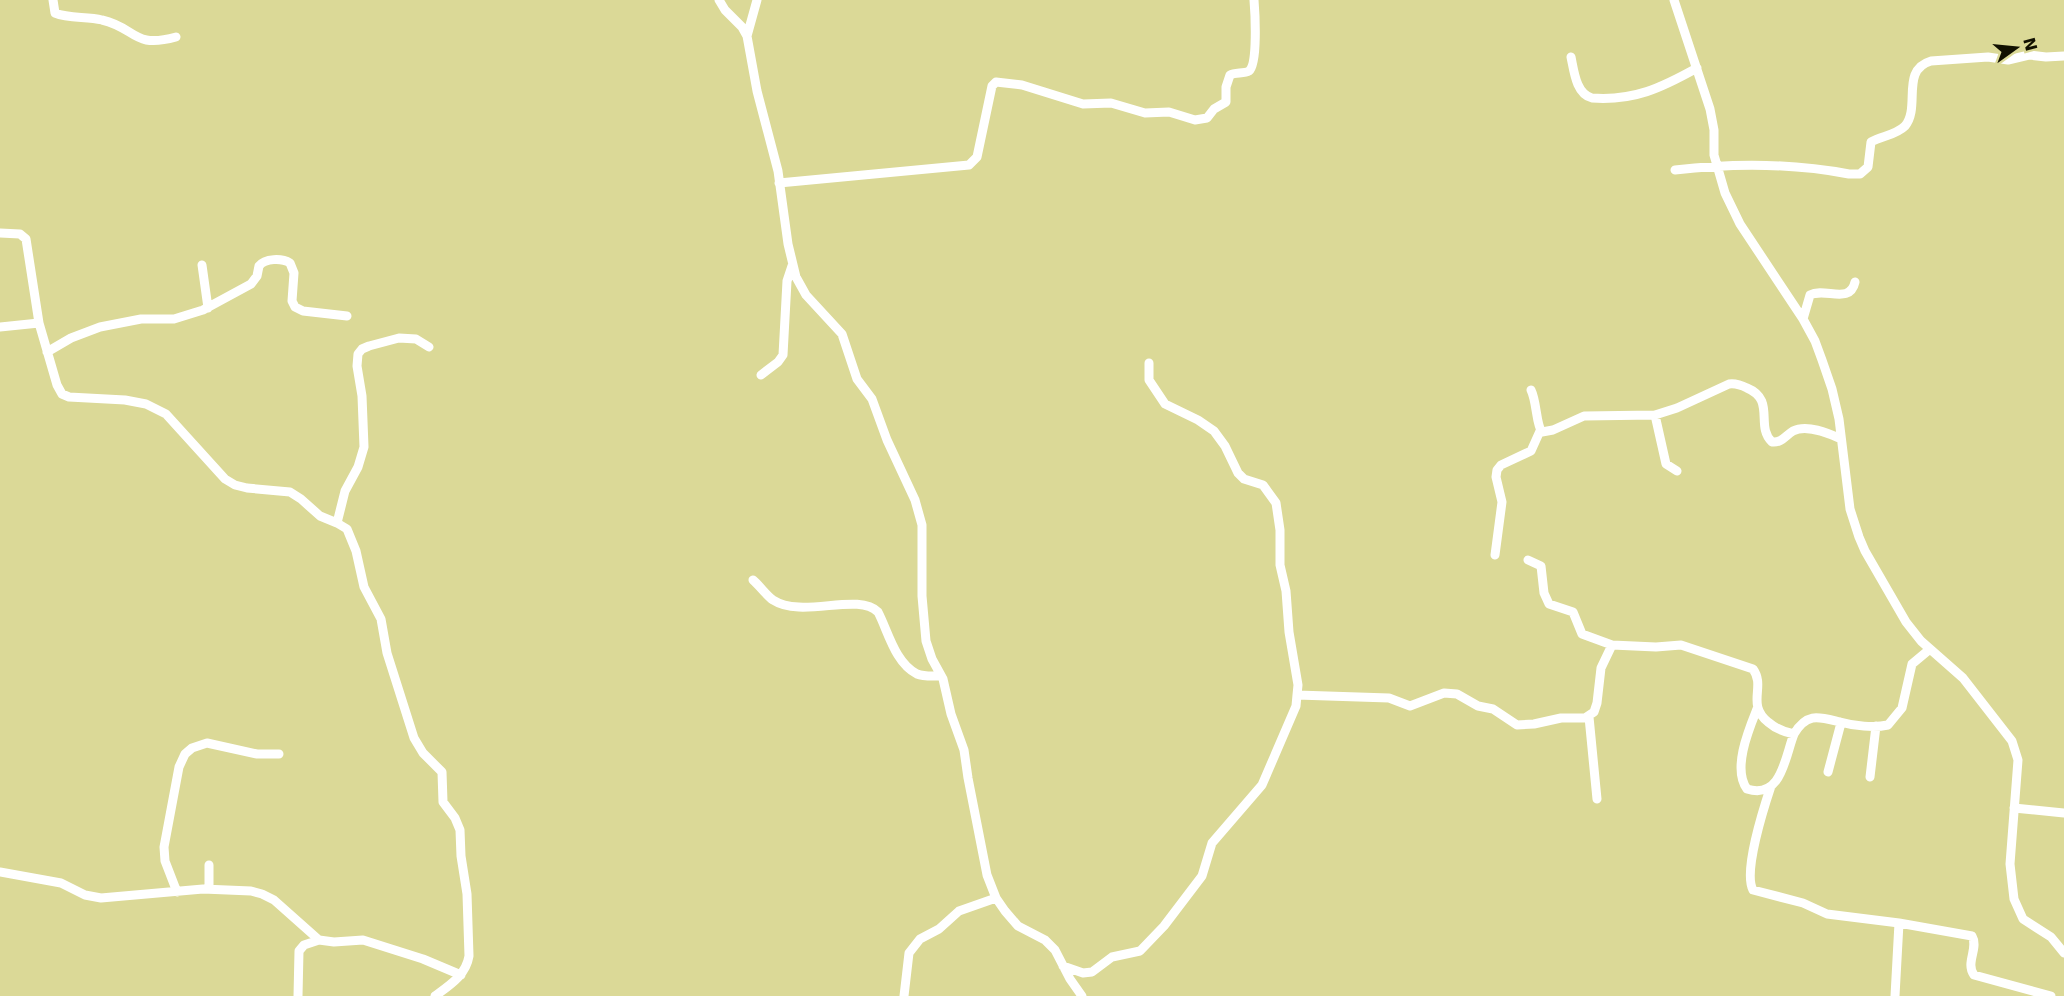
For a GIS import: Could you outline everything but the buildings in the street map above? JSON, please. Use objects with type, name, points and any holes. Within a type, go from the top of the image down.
[{"type":"street","points":[[53,0],[53,9],[60,15],[106,21],[144,41],[156,42],[176,37]]},
{"type":"street","points":[[719,0],[747,36],[757,91],[780,183],[795,277],[806,295],[842,334],[857,379],[872,399],[887,440],[915,500],[922,525],[924,630],[928,651],[941,676],[964,750],[982,852],[996,898],[1018,926],[1055,950],[1082,996]]},
{"type":"street","points":[[747,36],[757,0]]},
{"type":"street","points":[[780,183],[969,165],[977,157],[994,83],[1022,85],[1078,103],[1111,103],[1150,114],[1172,112],[1191,120],[1202,120],[1226,102],[1226,87],[1230,75],[1247,72],[1252,65],[1255,45],[1254,0]]},
{"type":"street","points":[[1674,0],[1713,123],[1714,155],[1725,193],[1740,224],[1803,319],[1815,341],[1832,389],[1850,509],[1859,537],[1899,612],[1928,650],[1964,678],[2012,741],[2018,760],[2010,864],[2017,908],[2023,919],[2051,937],[2064,953]]},
{"type":"street","points":[[1675,170],[1717,165],[1759,164],[1860,174],[1868,166],[1871,142],[1899,131],[1907,123],[1916,71],[1922,64],[1938,60],[1988,57],[2008,60],[2026,55],[2064,56]]},
{"type":"street","points":[[1570,57],[1578,86],[1586,97],[1592,98],[1630,96],[1649,92],[1697,68]]},
{"type":"street","points":[[0,233],[20,234],[26,239],[39,323],[57,385],[62,394],[69,397],[125,400],[153,407],[166,414],[225,479],[247,488],[290,492],[320,516],[337,523],[347,529],[350,534],[364,587],[381,619],[387,652],[414,738],[423,753],[442,772],[442,802],[455,818],[460,830],[469,933],[468,963],[461,975],[435,996]]},
{"type":"street","points":[[47,352],[70,338],[100,327],[134,320],[174,319],[208,308],[251,284],[262,263],[282,260],[292,266],[294,273],[292,301],[296,307],[347,316]]},
{"type":"street","points":[[202,265],[208,308]]},
{"type":"street","points":[[761,375],[778,362],[783,355],[786,290],[792,266]]},
{"type":"street","points":[[1803,319],[1810,295],[1819,292],[1841,295],[1848,293],[1855,282]]},
{"type":"street","points":[[0,327],[39,323]]},
{"type":"street","points":[[337,523],[345,491],[358,467],[364,447],[358,354],[369,346],[399,338],[416,339],[429,347]]},
{"type":"street","points":[[1063,966],[1083,973],[1092,972],[1112,957],[1140,951],[1164,926],[1202,876],[1212,843],[1262,785],[1293,715],[1298,696],[1286,591],[1280,565],[1280,530],[1276,503],[1263,485],[1245,479],[1238,473],[1225,446],[1214,431],[1165,404],[1149,380],[1149,363]]},
{"type":"street","points":[[1540,430],[1550,431],[1584,416],[1655,415],[1736,383],[1759,394],[1763,404],[1767,437],[1772,442],[1779,442],[1798,429],[1819,430],[1841,439]]},
{"type":"street","points":[[1495,555],[1502,502],[1496,477],[1497,470],[1502,465],[1531,451],[1540,430],[1537,407],[1531,390]]},
{"type":"street","points":[[1655,415],[1666,464],[1677,471]]},
{"type":"street","points":[[1528,560],[1541,566],[1544,593],[1549,604],[1573,612],[1582,634],[1612,645],[1656,647],[1681,645],[1750,667],[1755,671],[1758,680],[1757,709],[1747,733],[1741,768],[1742,782],[1747,789],[1752,790],[1771,786]]},
{"type":"street","points":[[753,580],[772,599],[790,606],[810,608],[853,605],[874,608],[905,664],[918,674],[941,676]]},
{"type":"street","points":[[1298,696],[1389,698],[1410,706],[1448,693],[1462,696],[1478,706],[1497,711],[1517,725],[1561,718],[1589,717],[1594,712],[1597,703],[1601,668],[1612,645]]},
{"type":"street","points":[[1928,650],[1911,667],[1902,708],[1888,725],[1841,723],[1824,717],[1802,722],[1794,734],[1780,776],[1771,786],[1757,831],[1750,884],[1753,890],[1803,903],[1827,914],[1899,923],[1972,936],[1974,942],[1970,968],[1974,975],[2051,996]]},
{"type":"street","points":[[1757,709],[1761,716],[1777,729],[1794,734]]},
{"type":"street","points":[[1589,717],[1597,799]]},
{"type":"street","points":[[1828,772],[1841,723]]},
{"type":"street","points":[[1869,777],[1876,726]]},
{"type":"street","points":[[177,891],[165,861],[164,847],[178,767],[185,754],[192,748],[207,743],[257,754],[279,754]]},
{"type":"street","points":[[2014,808],[2064,813]]},
{"type":"street","points":[[209,865],[209,889]]},
{"type":"street","points":[[0,872],[62,883],[85,895],[101,898],[209,889],[251,891],[274,900],[319,939],[334,942],[363,940],[423,959],[461,975]]},
{"type":"street","points":[[904,996],[908,957],[920,939],[939,929],[959,911],[996,898]]},
{"type":"street","points":[[1895,996],[1899,923]]},
{"type":"street","points":[[298,996],[300,951],[304,945],[319,939]]}]
